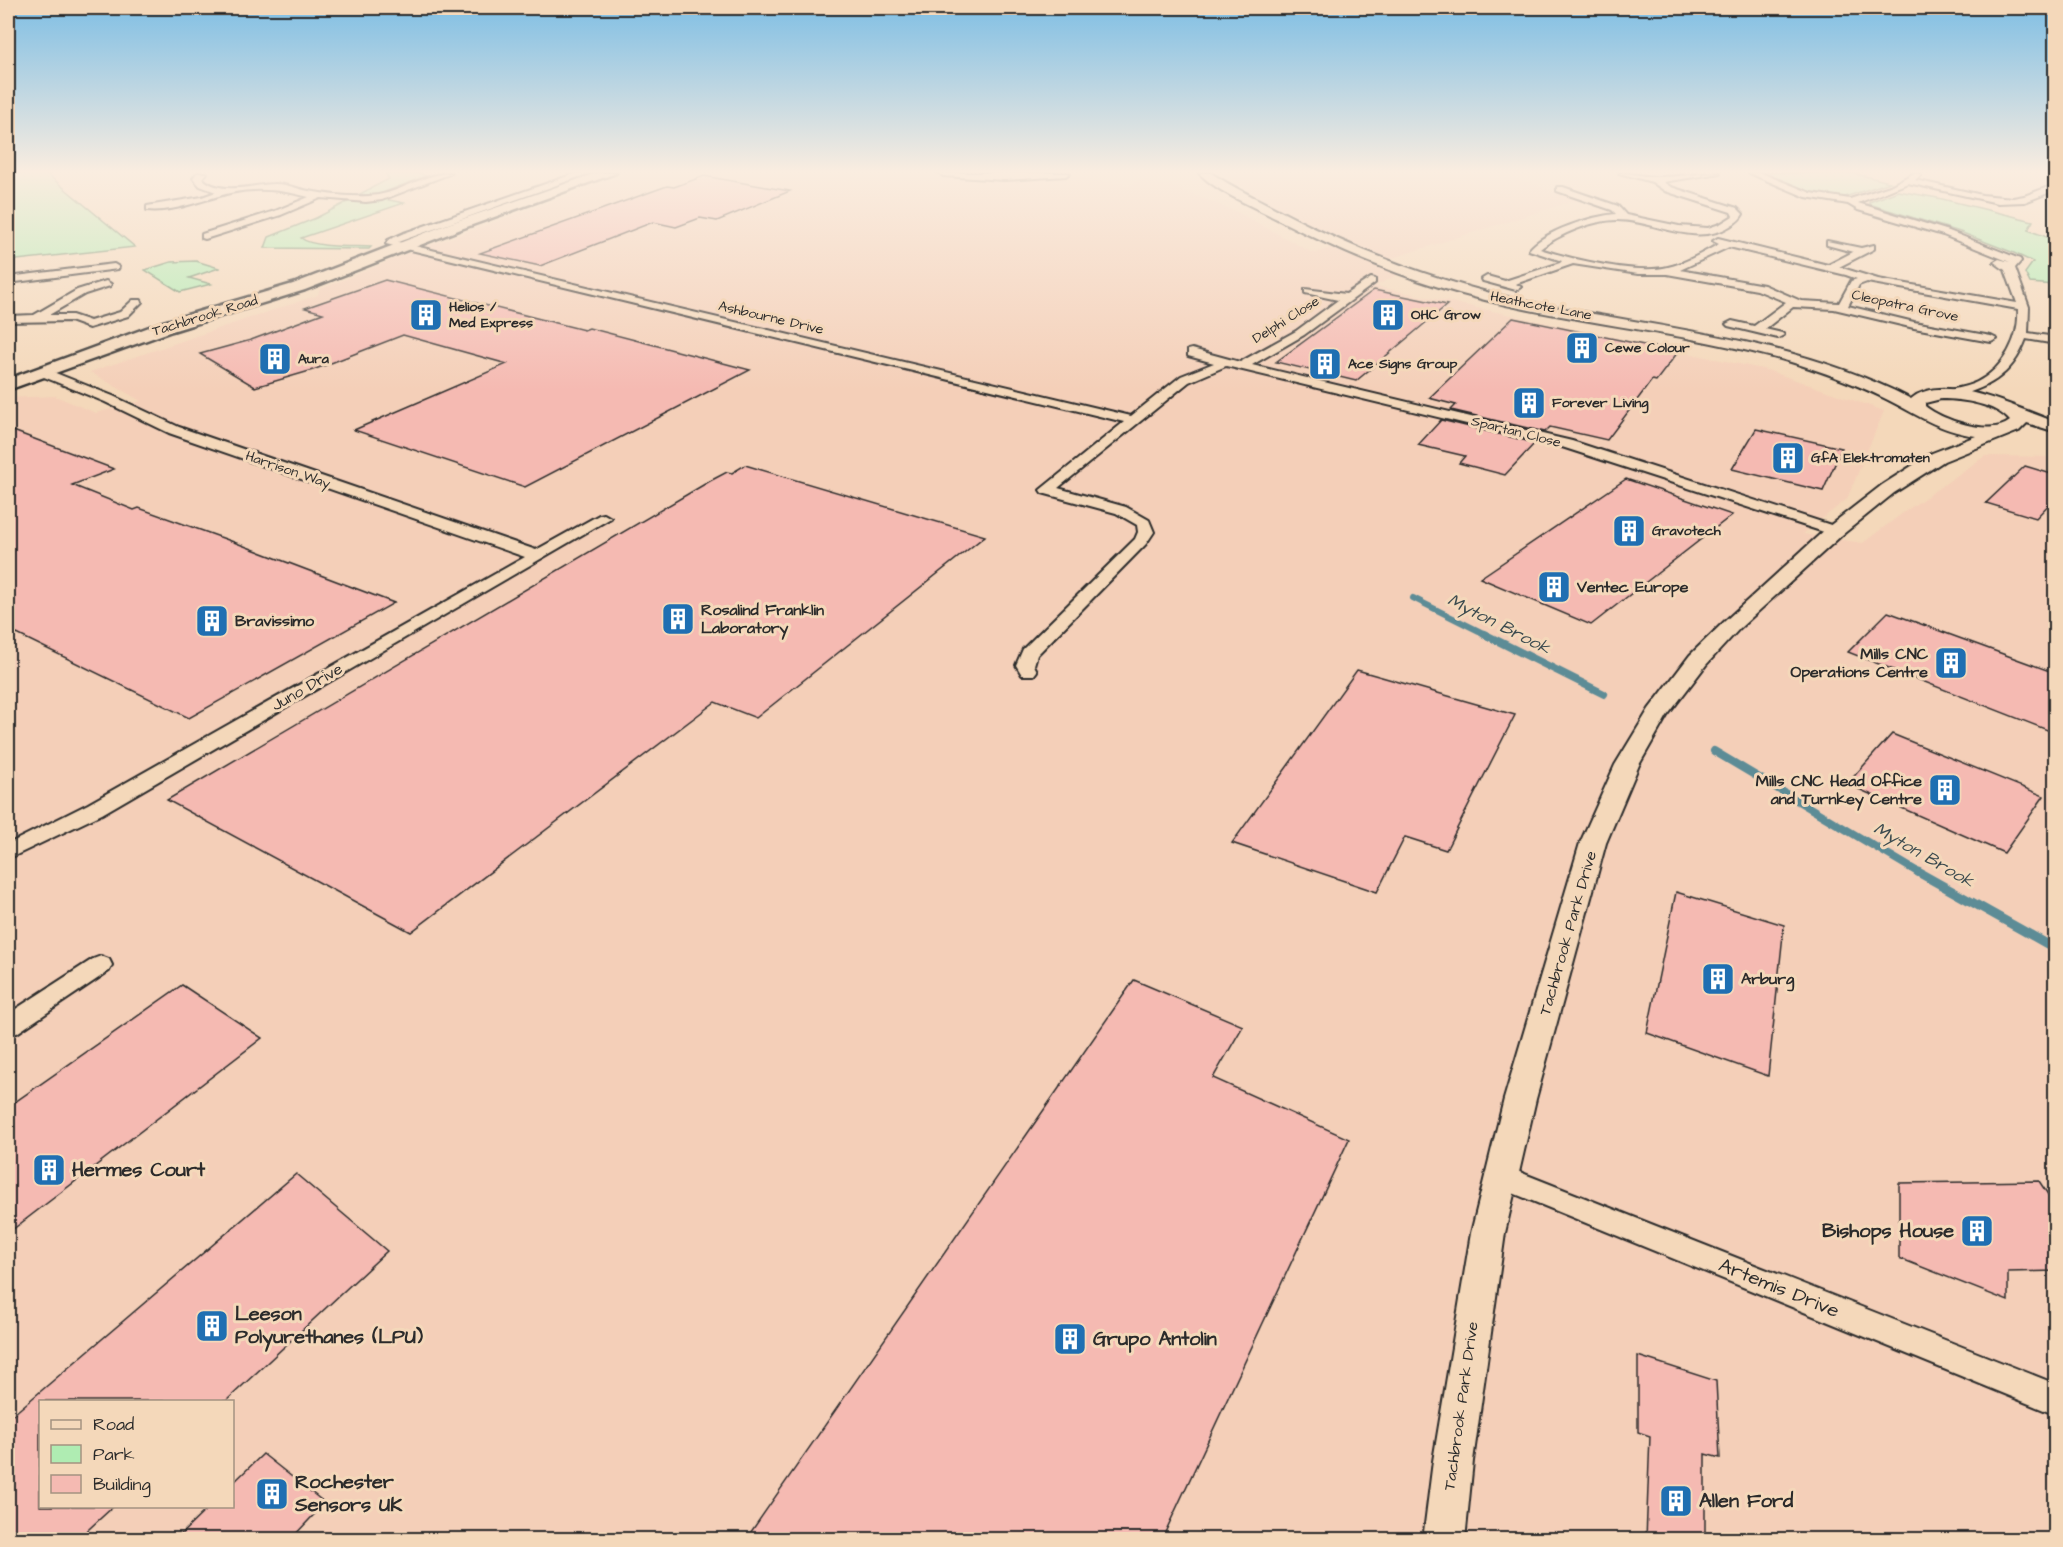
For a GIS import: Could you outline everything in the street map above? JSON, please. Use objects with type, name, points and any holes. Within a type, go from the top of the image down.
[{"type":"main road","name":"Tachbrook Road","points":[[8,385],[166,327],[292,289],[401,246]]},
{"type":"street","name":"Heathcote Lane","points":[[1342,245],[1447,284],[1538,308],[1677,331],[1745,345],[1924,403],[1943,423],[1968,429],[2009,424]]},
{"type":"street","name":"Cleopatra Grove","points":[[1539,245],[1534,248],[1571,261],[1646,272],[1668,271],[1760,288],[1797,303],[1838,307],[1964,339],[1991,339]]},
{"type":"street","points":[[1668,271],[1723,245]]},
{"type":"street","points":[[1737,245],[1866,279],[2023,307]]},
{"type":"street","points":[[1830,268],[1866,249],[1843,245]]},
{"type":"street","points":[[1924,403],[1950,394],[1983,393],[2009,363],[2020,335],[2024,318],[2023,307],[2010,268],[1996,260],[1995,253],[1976,245]]},
{"type":"street","name":"Ashbourne Drive","points":[[401,246],[1133,420]]},
{"type":"street","points":[[1506,284],[1571,261]]},
{"type":"street","points":[[8,280],[114,267]]},
{"type":"street","points":[[1487,279],[1525,289]]},
{"type":"street","points":[[1838,307],[1845,305],[1855,283],[1866,279]]},
{"type":"street","name":"Delphi Close","points":[[1241,367],[1299,333],[1371,281]]},
{"type":"street","points":[[36,318],[75,295],[106,284]]},
{"type":"street","name":"Delphi Close","points":[[1310,291],[1347,298]]},
{"type":"street","points":[[47,296],[75,295]]},
{"type":"street","points":[[71,330],[124,314],[137,302]]},
{"type":"street","points":[[1756,330],[1787,305],[1797,303]]},
{"type":"street","points":[[8,319],[72,318],[89,325]]},
{"type":"street","points":[[1732,324],[1778,335]]},
{"type":"street","points":[[2020,335],[2055,341]]},
{"type":"street","name":"Spartan Close","points":[[1192,353],[1241,367],[1566,444],[1657,471],[1835,531]]},
{"type":"street","points":[[1028,671],[1025,664],[1029,653],[1144,537],[1146,528],[1144,523],[1130,513],[1047,490],[1185,379],[1225,362]]},
{"type":"street","name":"Harrison Way","points":[[43,372],[109,399],[174,430],[538,556]]},
{"type":"street","points":[[1983,393],[2009,424],[2055,435]]},
{"type":"street","points":[[1938,457],[1946,438],[1943,423]]},
{"type":"street","points":[[2009,424],[2055,427]]},
{"type":"street","name":"Tachbrook Park Drive","points":[[1444,1539],[1475,1308],[1488,1233],[1520,1099],[1581,884],[1605,813],[1627,765],[1657,714],[1698,660],[1733,624],[1835,531],[1888,489],[1938,457],[2009,424]]},
{"type":"street","name":"Juno Drive","points":[[8,852],[95,809],[604,518]]},
{"type":"street","points":[[8,1026],[101,965]]},
{"type":"street","name":"Artemis Drive","points":[[1502,1177],[2055,1400]]},
{"type":"shaded area","points":[[430,245],[1298,245],[1316,253],[1331,248],[1399,274],[1375,286],[1767,370],[1884,411],[1847,499],[1803,534],[1863,543],[1985,456],[2055,457],[2055,1539],[8,1540],[8,398],[55,396],[96,413],[141,401],[90,372],[318,295],[319,290]]},
{"type":"shaded area","points":[[1357,245],[1433,245],[1389,259]]},
{"type":"green space","points":[[8,245],[135,247],[8,261]]},
{"type":"green space","points":[[266,245],[371,247],[369,249],[265,248]]},
{"type":"green space","points":[[1994,245],[2055,245],[2055,285],[2030,283],[2025,273],[2033,262]]},
{"type":"green space","points":[[196,261],[219,268],[189,278],[211,284],[180,292],[145,270],[171,262]]},
{"type":"building","points":[[502,245],[593,245],[540,266],[480,253]]},
{"type":"building","points":[[385,280],[584,330],[589,328],[750,370],[525,487],[354,430],[507,364],[403,335],[313,370],[255,387],[200,354],[251,340],[323,313],[305,308]]},
{"type":"building","points":[[1374,290],[1447,305],[1356,381],[1276,362]]},
{"type":"building","points":[[1513,318],[1678,352],[1656,381],[1652,380],[1607,440],[1550,427],[1545,432],[1451,410],[1456,405],[1429,398]]},
{"type":"building","points":[[1441,420],[1535,443],[1505,475],[1459,463],[1465,456],[1418,445]]},
{"type":"building","points":[[8,429],[114,469],[72,485],[134,510],[139,508],[394,603],[189,718],[15,633],[8,633]]},
{"type":"building","name":"GfA Elektromaten","points":[[1756,429],[1842,448],[1823,491],[1732,469]]},
{"type":"building","name":"Rosalind Franklin Laboratory","points":[[745,465],[985,536],[756,718],[715,702],[411,932],[167,800],[710,481],[727,472],[732,473]]},
{"type":"building","points":[[2025,466],[2055,475],[2055,498],[2036,518],[1986,503]]},
{"type":"building","points":[[1626,479],[1732,515],[1591,625],[1480,578]]},
{"type":"building","name":"Mills CNC Operations Centre","points":[[1888,612],[2055,673],[2055,733],[1848,652]]},
{"type":"building","points":[[1357,670],[1515,715],[1446,850],[1405,837],[1377,892],[1232,843]]},
{"type":"building","name":"Mills CNC Head Office and Turnkey Centre","points":[[1892,734],[2044,796],[2004,853],[1847,784]]},
{"type":"building","name":"Arburg","points":[[1676,892],[1784,925],[1768,1076],[1647,1033]]},
{"type":"building","name":"Grupo Antolin","points":[[1134,980],[1243,1026],[1213,1078],[1349,1139],[1162,1539],[746,1539]]},
{"type":"building","name":"Hermes Court","points":[[182,985],[262,1038],[8,1233],[8,1107]]},
{"type":"building","name":"Leeson Polyurethanes (LPU)","points":[[296,1174],[387,1251],[227,1400],[39,1400],[39,1508],[112,1508],[78,1539],[8,1539],[8,1419]]},
{"type":"building","name":"Bishops House","points":[[2039,1181],[2055,1205],[2055,1271],[2008,1272],[2008,1301],[1899,1258],[1899,1183]]},
{"type":"building","points":[[1638,1356],[1716,1381],[1720,1458],[1705,1454],[1705,1539],[1646,1539],[1650,1436],[1638,1432]]},
{"type":"building","name":"Rochester Sensors UK","points":[[263,1454],[325,1503],[291,1539],[176,1539],[208,1508],[234,1508],[234,1482]]},
{"type":"waterway","name":"Myton Brook","points":[[1413,598],[1487,635]]},
{"type":"waterway","name":"Myton Brook","points":[[1484,634],[1604,694]]},
{"type":"waterway","name":"Myton Brook","points":[[1714,751],[1921,874]]},
{"type":"waterway","name":"Myton Brook","points":[[1918,872],[2056,949]]},
{"type":"place","name":"Helios / Med Express","points":[[426,315]]},
{"type":"place","name":"OHC Grow","points":[[1388,315]]},
{"type":"place","name":"Cewe Colour","points":[[1582,348]]},
{"type":"place","name":"Aura","points":[[275,359]]},
{"type":"place","name":"Ace Signs Group","points":[[1325,364]]},
{"type":"place","name":"Forever Living","points":[[1529,403]]},
{"type":"place","name":"GfA Elektromaten","points":[[1788,458]]},
{"type":"place","name":"Gravotech","points":[[1629,531]]},
{"type":"place","name":"Ventec Europe","points":[[1554,587]]},
{"type":"place","name":"Rosalind Franklin Laboratory","points":[[678,619]]},
{"type":"place","name":"Bravissimo","points":[[212,621]]},
{"type":"place","name":"Mills CNC Operations Centre","points":[[1951,663]]},
{"type":"place","name":"Mills CNC Head Office and Turnkey Centre","points":[[1945,790]]},
{"type":"place","name":"Arburg","points":[[1718,979]]},
{"type":"place","name":"Hermes Court","points":[[49,1170]]},
{"type":"place","name":"Bishops House","points":[[1977,1231]]},
{"type":"place","name":"Leeson Polyurethanes (LPU)","points":[[212,1326]]},
{"type":"place","name":"Grupo Antolin","points":[[1070,1339]]},
{"type":"place","name":"Rochester Sensors UK","points":[[272,1494]]},
{"type":"place","name":"Allen Ford","points":[[1676,1501]]}]
